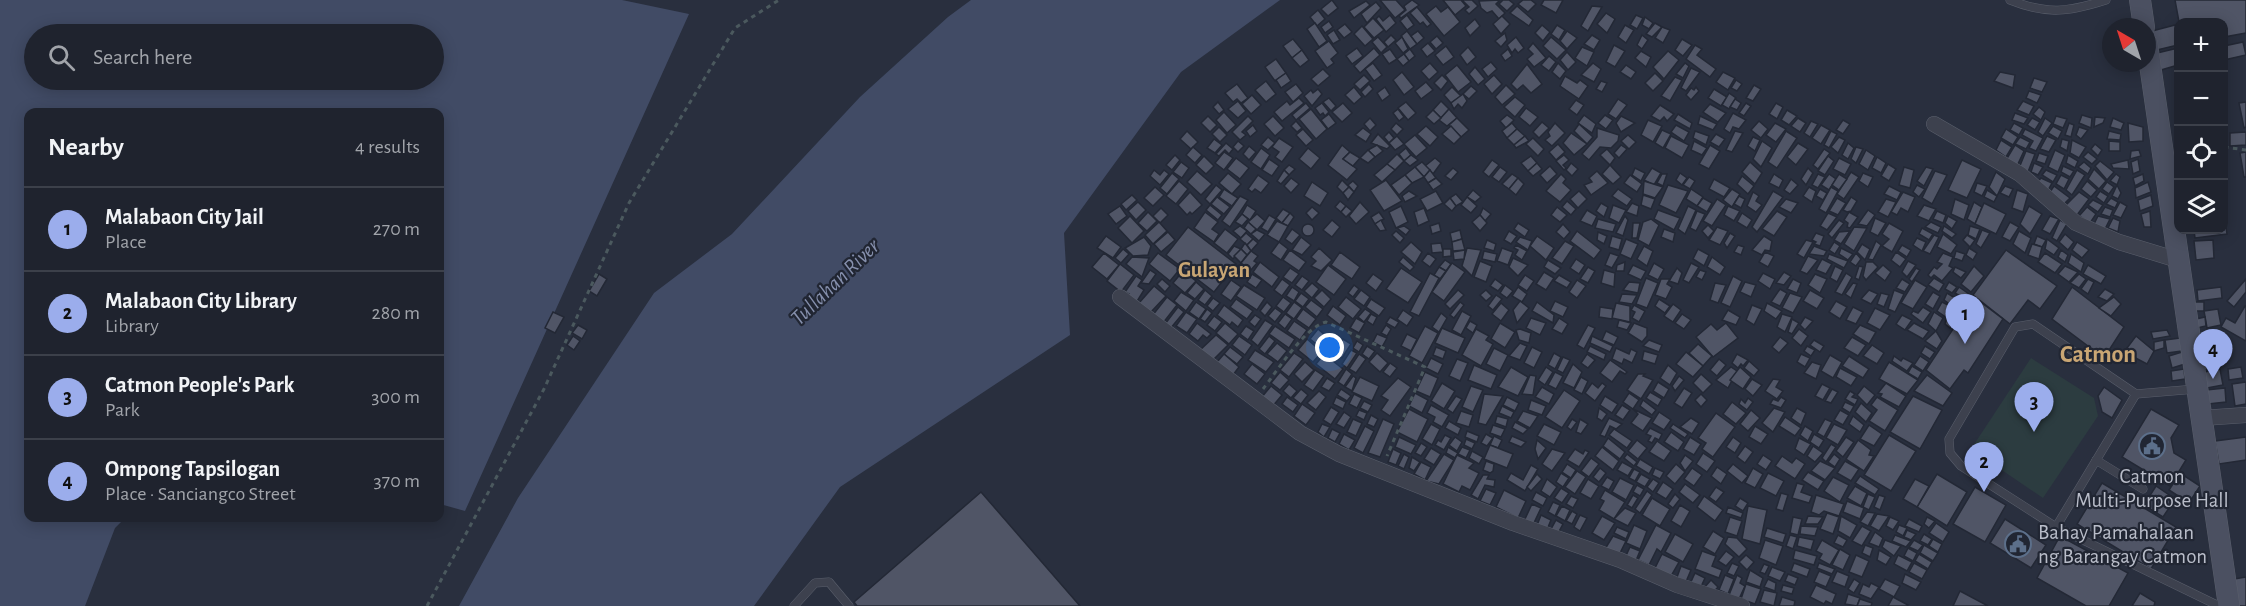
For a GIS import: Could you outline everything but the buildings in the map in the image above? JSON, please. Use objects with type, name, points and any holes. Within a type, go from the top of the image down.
[{"type":"main road","points":[[2140,0],[2143,18]]},
{"type":"main road","points":[[2151,72],[2229,606]]},
{"type":"street","points":[[1934,124],[2020,174],[2076,224],[2119,242],[2178,260]]},
{"type":"street","points":[[1120,297],[1300,433],[1339,454],[1514,523],[1620,560],[1677,585],[1742,606]]},
{"type":"street","points":[[2202,418],[2246,415]]},
{"type":"lane","points":[[2010,0],[2054,12],[2070,11],[2106,0]]},
{"type":"lane","points":[[2197,388],[2136,394],[2033,324],[2015,327],[1949,439],[1950,453],[1961,466],[2056,527],[2215,604],[2229,606]]},
{"type":"lane","points":[[2056,527],[2136,394]]},
{"type":"lane","points":[[2096,460],[2142,489]]},
{"type":"lane","points":[[794,606],[815,584],[829,582],[849,606]]},
{"type":"path","points":[[427,606],[544,389],[629,202],[735,28],[779,0]]},
{"type":"path","points":[[2228,148],[2246,150]]},
{"type":"path","points":[[1255,400],[1287,358],[1318,324],[1326,322],[1425,367],[1381,470]]},
{"type":"shaded area","points":[[2031,358],[2094,398],[2098,416],[2043,498],[1971,449]]},
{"type":"water","points":[[0,0],[622,0],[689,14],[465,511],[444,505],[444,108],[24,108],[24,522],[121,522],[115,528],[85,606],[0,606]]},
{"type":"water","name":"Tullahan River","points":[[971,0],[1280,0],[1181,72],[1064,233],[1070,335],[840,487],[754,606],[459,606],[518,498],[654,293],[732,234],[860,97],[948,17]]},
{"type":"place","name":"Malabaon City Jail","points":[[1965,344]]},
{"type":"place","name":"Ompong Tapsilogan","points":[[2213,379]]},
{"type":"place","name":"Catmon People's Park","points":[[2034,432]]},
{"type":"place","name":"Catmon Multi-Purpose Hall","points":[[2152,446]]},
{"type":"place","name":"Malabaon City Library","points":[[1984,492]]},
{"type":"place","name":"Bahay Pamahalaan ng Barangay Catmon","points":[[2018,544]]},
{"type":"district","name":"Gulayan","points":[[1214,270]]},
{"type":"district","name":"Catmon","points":[[2098,355]]}]
